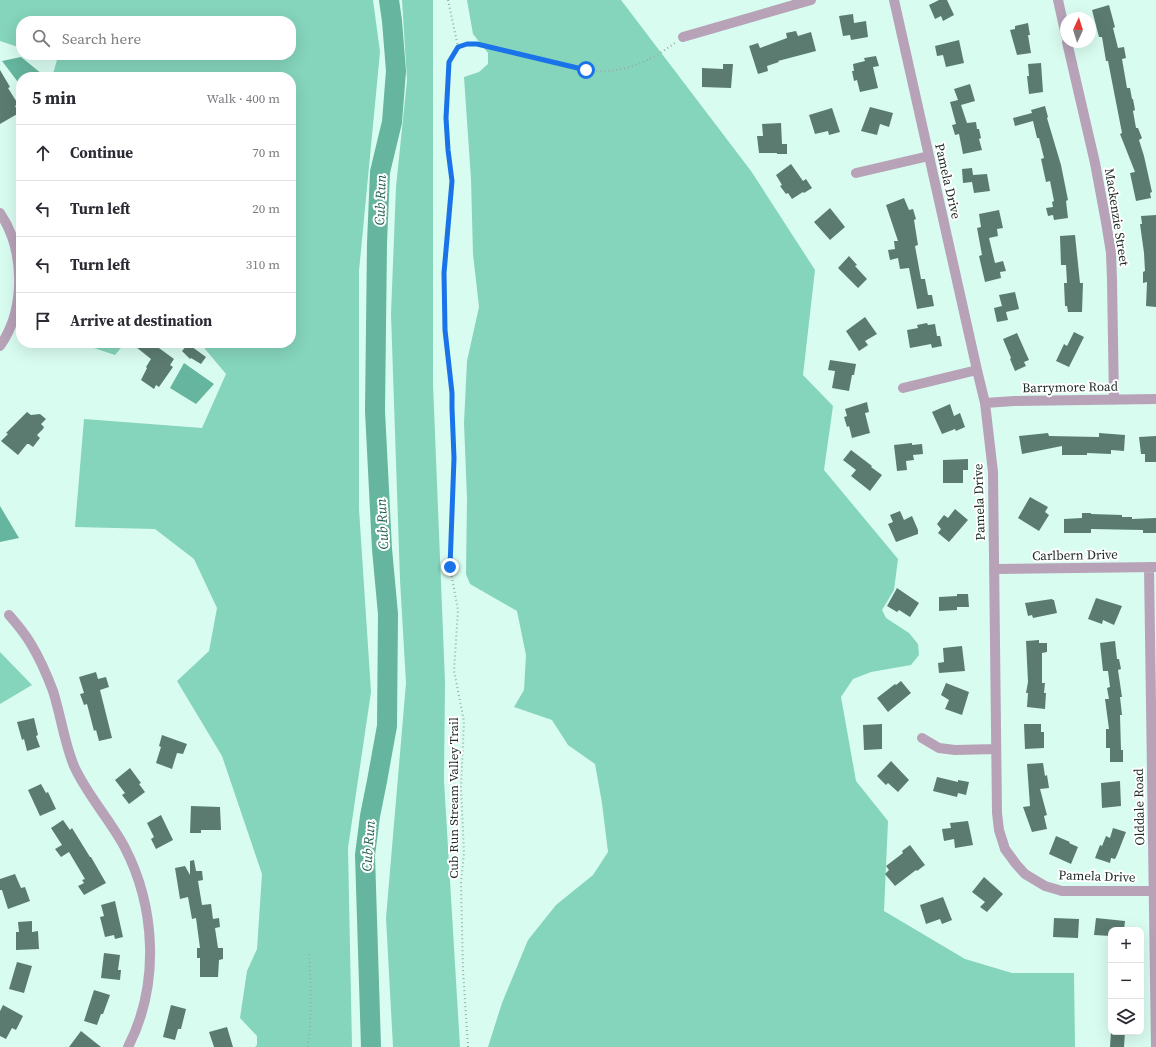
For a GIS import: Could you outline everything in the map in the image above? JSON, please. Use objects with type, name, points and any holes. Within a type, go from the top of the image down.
[{"type":"street","points":[[683,37],[811,0]]},
{"type":"street","name":"Pamela Drive","points":[[894,0],[985,403],[993,472],[997,813],[999,830],[1005,848],[1016,864],[1025,874],[1045,886],[1062,891],[1153,891]]},
{"type":"street","points":[[1058,0],[1061,12]]},
{"type":"street","name":"Mackenzie Street","points":[[1068,48],[1095,163],[1110,245],[1114,400]]},
{"type":"street","points":[[856,173],[929,156]]},
{"type":"street","points":[[0,213],[10,231],[16,252]]},
{"type":"street","points":[[0,346],[7,334],[16,306]]},
{"type":"street","points":[[903,388],[977,370]]},
{"type":"street","name":"Barrymore Road","points":[[985,403],[1014,401],[1156,399]]},
{"type":"street","name":"Carlbern Drive","points":[[994,569],[1152,567]]},
{"type":"street","name":"Olddale Road","points":[[1152,567],[1153,891],[1156,1047]]},
{"type":"street","points":[[10,615],[31,643],[42,663],[53,692],[64,737],[74,765],[88,793],[124,845],[134,867],[142,891],[149,930],[149,969],[143,1008],[128,1047]]},
{"type":"street","points":[[922,738],[939,748],[954,750],[996,749]]},
{"type":"path","points":[[448,0],[458,47],[467,44],[477,44],[586,70],[603,71],[625,68],[650,60],[683,37]]},
{"type":"path","name":"Cub Run Stream Valley Trail","points":[[458,47],[449,62],[447,85],[446,118],[452,181],[444,273],[445,330],[452,393],[454,458],[450,567],[458,610],[454,671],[464,721],[461,788],[464,853],[461,882],[463,970],[468,1047]]},
{"type":"path","points":[[308,1047],[311,993],[309,952]]},
{"type":"shaded area","points":[[0,0],[373,0],[380,52],[359,271],[359,509],[371,692],[348,848],[352,1047],[255,1047],[257,1045],[257,1036],[240,1018],[247,971],[257,949],[262,874],[222,756],[177,681],[209,651],[217,608],[194,559],[155,529],[75,527],[84,419],[202,428],[226,374],[204,348],[296,348],[296,72],[53,72],[57,60],[296,60],[296,16],[16,16],[16,46],[0,41]]},
{"type":"shaded area","points":[[402,0],[433,0],[433,384],[445,682],[444,781],[460,1047],[393,1047],[386,918],[406,683],[400,580],[391,314],[396,187],[407,80]]},
{"type":"shaded area","points":[[467,0],[621,0],[751,171],[815,270],[803,375],[833,406],[824,470],[898,559],[894,590],[882,610],[886,618],[909,633],[918,644],[919,655],[911,665],[871,672],[853,679],[841,697],[856,781],[888,821],[884,911],[965,959],[1012,973],[1074,973],[1075,1047],[488,1047],[502,1003],[528,940],[556,905],[593,875],[608,852],[602,803],[595,764],[568,745],[552,720],[514,707],[524,690],[526,655],[517,611],[470,584],[466,574],[467,499],[464,423],[467,361],[479,307],[473,254],[471,179],[464,77],[479,72],[488,64],[488,53],[473,34]]},
{"type":"shaded area","points":[[16,58],[16,60],[25,60],[40,72],[16,72],[16,79],[2,61]]},
{"type":"shaded area","points":[[94,348],[121,348],[115,355]]},
{"type":"shaded area","points":[[184,363],[214,384],[196,404],[170,388]]},
{"type":"shaded area","points":[[0,506],[19,538],[0,542]]},
{"type":"shaded area","points":[[0,652],[32,685],[0,704]]},
{"type":"building","points":[[939,0],[947,0],[954,15],[943,21],[941,16],[935,19],[929,5]]},
{"type":"building","points":[[1109,5],[1115,27],[1113,28],[1118,48],[1124,47],[1126,58],[1122,59],[1127,88],[1130,88],[1133,99],[1135,110],[1133,111],[1136,128],[1138,128],[1142,138],[1139,140],[1152,192],[1150,193],[1151,198],[1136,201],[1130,173],[1135,172],[1120,134],[1122,133],[1108,61],[1106,61],[1102,37],[1099,37],[1096,25],[1096,12],[1093,12],[1092,10]]},
{"type":"building","points":[[853,14],[854,23],[866,21],[868,37],[851,40],[850,35],[843,36],[839,16]]},
{"type":"building","points":[[1028,23],[1031,53],[1017,55],[1010,30],[1015,29],[1015,26]]},
{"type":"building","points":[[796,31],[798,36],[811,32],[816,51],[778,61],[779,62],[767,66],[768,71],[758,74],[749,46],[758,43],[760,48],[787,38],[786,33]]},
{"type":"building","points":[[959,40],[964,63],[946,67],[943,55],[937,56],[935,46]]},
{"type":"building","points":[[876,56],[879,66],[873,67],[878,88],[860,92],[857,80],[854,81],[852,71],[854,71],[853,64],[865,61],[864,58]]},
{"type":"building","points":[[1041,63],[1043,92],[1029,94],[1027,76],[1029,76],[1028,64]]},
{"type":"building","points":[[723,64],[733,64],[731,88],[702,87],[702,68],[723,69]]},
{"type":"building","points":[[0,70],[16,101],[16,115],[0,124]]},
{"type":"building","points":[[970,84],[975,101],[961,105],[967,123],[976,122],[981,138],[979,139],[982,150],[963,154],[959,134],[955,135],[952,125],[956,124],[950,102],[958,100],[954,89]]},
{"type":"building","points":[[1045,106],[1047,118],[1061,165],[1068,200],[1066,201],[1068,218],[1054,220],[1053,215],[1048,216],[1046,208],[1053,207],[1052,202],[1054,201],[1050,181],[1046,182],[1041,159],[1044,158],[1033,121],[1015,126],[1013,118],[1032,113],[1031,110]]},
{"type":"building","points":[[870,107],[893,113],[889,127],[880,124],[877,135],[861,131]]},
{"type":"building","points":[[832,108],[840,132],[829,135],[828,131],[815,134],[809,115]]},
{"type":"building","points":[[781,123],[782,144],[787,144],[787,154],[759,153],[757,136],[763,136],[762,124]]},
{"type":"building","points":[[791,164],[803,181],[806,179],[812,188],[792,199],[780,186],[782,185],[776,175]]},
{"type":"building","points":[[972,168],[973,175],[987,174],[990,191],[974,193],[972,182],[963,183],[962,169]]},
{"type":"building","points":[[904,198],[909,210],[913,209],[916,219],[914,220],[918,245],[915,246],[921,279],[925,279],[928,295],[932,295],[934,306],[917,309],[909,268],[900,269],[898,258],[890,260],[888,250],[895,249],[894,241],[898,241],[886,205]]},
{"type":"building","points":[[830,208],[845,227],[830,240],[814,222]]},
{"type":"building","points":[[999,210],[1003,228],[997,229],[998,236],[989,238],[995,263],[1003,261],[1006,271],[1000,272],[1001,278],[985,282],[979,256],[982,255],[977,228],[981,227],[979,214]]},
{"type":"building","points":[[1156,215],[1156,307],[1146,306],[1147,282],[1143,283],[1143,272],[1145,271],[1140,224],[1142,224],[1141,216]]},
{"type":"building","points":[[1075,235],[1080,283],[1083,283],[1082,312],[1068,312],[1067,306],[1065,306],[1064,283],[1067,283],[1066,265],[1061,265],[1060,236]]},
{"type":"building","points":[[849,256],[857,265],[855,266],[867,279],[858,288],[838,268]]},
{"type":"building","points":[[1015,292],[1019,309],[1006,312],[1008,320],[997,322],[994,308],[1002,306],[999,295]]},
{"type":"building","points":[[865,317],[877,334],[865,341],[868,345],[859,351],[846,331]]},
{"type":"building","points":[[927,323],[928,325],[935,324],[937,336],[940,336],[942,346],[932,348],[931,344],[910,348],[907,330],[918,328],[917,325]]},
{"type":"building","points":[[1074,332],[1084,337],[1069,367],[1056,361],[1064,344],[1067,346]]},
{"type":"building","points":[[1017,333],[1029,360],[1024,362],[1026,366],[1015,371],[1003,339]]},
{"type":"building","points":[[137,348],[159,348],[174,359],[170,365],[173,367],[159,387],[156,385],[154,389],[141,380],[151,359]]},
{"type":"building","points":[[185,348],[194,348],[206,357],[201,364],[191,358],[190,359],[182,351]]},
{"type":"building","points":[[830,360],[856,364],[849,391],[832,388],[835,371],[828,370]]},
{"type":"building","points":[[867,402],[869,412],[865,413],[870,433],[852,438],[849,426],[847,427],[844,417],[847,416],[845,409]]},
{"type":"building","points":[[950,404],[954,416],[960,413],[965,427],[956,431],[955,429],[942,434],[932,412]]},
{"type":"building","points":[[27,412],[31,415],[40,414],[46,419],[41,424],[44,427],[43,429],[37,435],[40,438],[33,447],[27,444],[18,455],[1,441],[8,434],[6,433]]},
{"type":"building","points":[[1048,433],[1049,436],[1099,437],[1099,433],[1125,435],[1124,451],[1111,450],[1111,454],[1087,453],[1087,455],[1062,455],[1062,446],[1022,454],[1019,436]]},
{"type":"building","points":[[1156,436],[1156,462],[1145,462],[1145,454],[1141,454],[1139,437]]},
{"type":"building","points":[[912,443],[912,445],[922,444],[923,454],[913,455],[914,460],[906,461],[907,470],[897,471],[894,445]]},
{"type":"building","points":[[851,450],[882,475],[870,491],[851,476],[856,470],[843,460]]},
{"type":"building","points":[[968,459],[968,470],[963,470],[963,483],[943,483],[943,460]]},
{"type":"building","points":[[1030,497],[1048,507],[1045,512],[1049,515],[1039,531],[1018,518]]},
{"type":"building","points":[[955,509],[968,520],[949,542],[938,533],[941,529],[937,524],[944,515],[948,518]]},
{"type":"building","points":[[900,511],[904,520],[912,516],[918,530],[918,534],[896,542],[888,524],[893,522],[890,515]]},
{"type":"building","points":[[1082,513],[1122,515],[1122,517],[1132,517],[1132,519],[1156,518],[1156,533],[1143,533],[1143,530],[1091,529],[1091,533],[1064,533],[1064,519],[1082,518]]},
{"type":"building","points":[[897,588],[919,603],[910,617],[899,610],[897,612],[887,606]]},
{"type":"building","points":[[957,594],[968,594],[969,607],[957,607],[957,610],[939,611],[939,597],[957,596]]},
{"type":"building","points":[[1096,598],[1122,606],[1114,625],[1103,620],[1102,624],[1088,619]]},
{"type":"building","points":[[1052,599],[1054,600],[1057,613],[1033,618],[1032,615],[1028,616],[1025,603]]},
{"type":"building","points":[[1039,640],[1039,643],[1047,643],[1047,652],[1042,653],[1042,683],[1045,683],[1044,693],[1046,693],[1045,709],[1027,707],[1028,693],[1026,693],[1028,682],[1026,641]]},
{"type":"building","points":[[1115,641],[1117,659],[1119,659],[1121,669],[1118,670],[1122,697],[1120,697],[1122,715],[1120,715],[1121,750],[1123,750],[1123,762],[1110,762],[1110,748],[1106,748],[1106,729],[1109,729],[1105,699],[1109,699],[1107,688],[1110,687],[1108,671],[1103,671],[1100,643]]},
{"type":"building","points":[[962,646],[965,671],[939,673],[938,663],[944,662],[943,648]]},
{"type":"building","points":[[96,672],[98,679],[106,677],[109,687],[100,690],[112,738],[99,741],[96,730],[94,731],[87,704],[84,705],[80,694],[84,693],[79,677]]},
{"type":"building","points":[[901,681],[911,693],[888,712],[877,698]]},
{"type":"building","points":[[946,683],[969,692],[962,715],[945,709],[949,700],[941,695]]},
{"type":"building","points":[[34,718],[38,735],[36,736],[40,747],[27,751],[17,722]]},
{"type":"building","points":[[882,724],[882,749],[864,750],[863,725]]},
{"type":"building","points":[[1024,724],[1041,724],[1041,732],[1044,732],[1044,748],[1025,749]]},
{"type":"building","points":[[162,735],[187,744],[183,754],[177,753],[172,769],[156,763],[161,747],[159,746]]},
{"type":"building","points":[[891,761],[909,780],[898,792],[888,783],[886,785],[877,776]]},
{"type":"building","points":[[1043,763],[1049,788],[1040,789],[1047,815],[1044,816],[1047,829],[1032,832],[1023,807],[1030,806],[1027,764]]},
{"type":"building","points":[[130,768],[141,783],[139,784],[145,792],[129,804],[122,795],[125,793],[115,780]]},
{"type":"building","points":[[937,777],[958,782],[958,780],[969,782],[966,795],[958,793],[957,797],[933,791]]},
{"type":"building","points":[[1120,781],[1121,806],[1102,808],[1101,783]]},
{"type":"building","points":[[41,784],[46,793],[48,792],[56,809],[40,816],[28,790]]},
{"type":"building","points":[[191,806],[220,807],[221,830],[201,830],[201,833],[190,833]]},
{"type":"building","points":[[161,815],[173,840],[156,849],[151,839],[154,837],[147,823]]},
{"type":"building","points":[[63,820],[70,830],[72,828],[106,883],[84,895],[78,886],[84,883],[82,880],[85,879],[69,852],[61,857],[55,849],[62,845],[51,828]]},
{"type":"building","points":[[968,821],[973,845],[955,848],[954,839],[944,841],[942,829],[951,828],[950,823]]},
{"type":"building","points":[[1113,828],[1126,832],[1115,859],[1111,858],[1110,863],[1095,858],[1100,845],[1102,846],[1106,836],[1110,838]]},
{"type":"building","points":[[1056,836],[1078,847],[1071,864],[1049,854]]},
{"type":"building","points":[[910,845],[925,865],[895,886],[885,874],[889,870],[886,866],[903,853],[902,851]]},
{"type":"building","points":[[194,860],[196,871],[202,871],[203,880],[198,881],[202,905],[211,904],[213,919],[219,918],[220,927],[215,928],[218,948],[223,948],[223,959],[219,960],[218,977],[200,977],[200,958],[197,958],[197,948],[200,948],[196,918],[192,919],[188,897],[180,899],[175,868],[185,866],[190,875],[190,861]]},
{"type":"building","points":[[15,874],[21,888],[25,887],[30,901],[8,909],[2,890],[0,890],[0,879]]},
{"type":"building","points":[[984,877],[1003,894],[987,912],[980,907],[985,902],[972,892]]},
{"type":"building","points":[[943,897],[952,920],[942,924],[940,919],[926,924],[920,905]]},
{"type":"building","points":[[115,901],[123,937],[115,939],[114,935],[105,937],[100,917],[104,916],[101,905]]},
{"type":"building","points":[[1054,918],[1079,919],[1078,938],[1053,937]]},
{"type":"building","points":[[1096,918],[1125,921],[1124,927],[1108,927],[1108,936],[1094,935]]},
{"type":"building","points":[[32,921],[32,932],[38,931],[39,949],[16,950],[16,932],[19,932],[18,922]]},
{"type":"building","points":[[104,953],[120,955],[118,970],[121,970],[120,980],[101,978]]},
{"type":"building","points":[[17,962],[32,966],[24,993],[9,989]]},
{"type":"building","points":[[94,990],[110,995],[97,1025],[84,1021]]},
{"type":"building","points":[[3,1005],[23,1016],[16,1030],[12,1028],[6,1039],[0,1036],[0,1011]]},
{"type":"building","points":[[171,1005],[186,1009],[181,1029],[178,1029],[175,1040],[163,1037]]},
{"type":"building","points":[[227,1027],[233,1047],[214,1047],[209,1032]]},
{"type":"building","points":[[81,1031],[101,1047],[69,1047]]},
{"type":"building","points":[[1111,1035],[1125,1035],[1124,1047],[1110,1047]]},
{"type":"waterway","name":"Cub Run","points":[[371,1047],[365,855],[370,816],[387,726],[388,614],[382,549],[375,411],[377,243],[380,172],[392,122],[396,71],[389,0]]},
{"type":"route","points":[[450,567],[454,458],[452,393],[445,330],[444,273],[448,223],[452,197],[452,181],[446,118],[449,62],[458,47],[467,44],[477,44],[586,70]]}]
